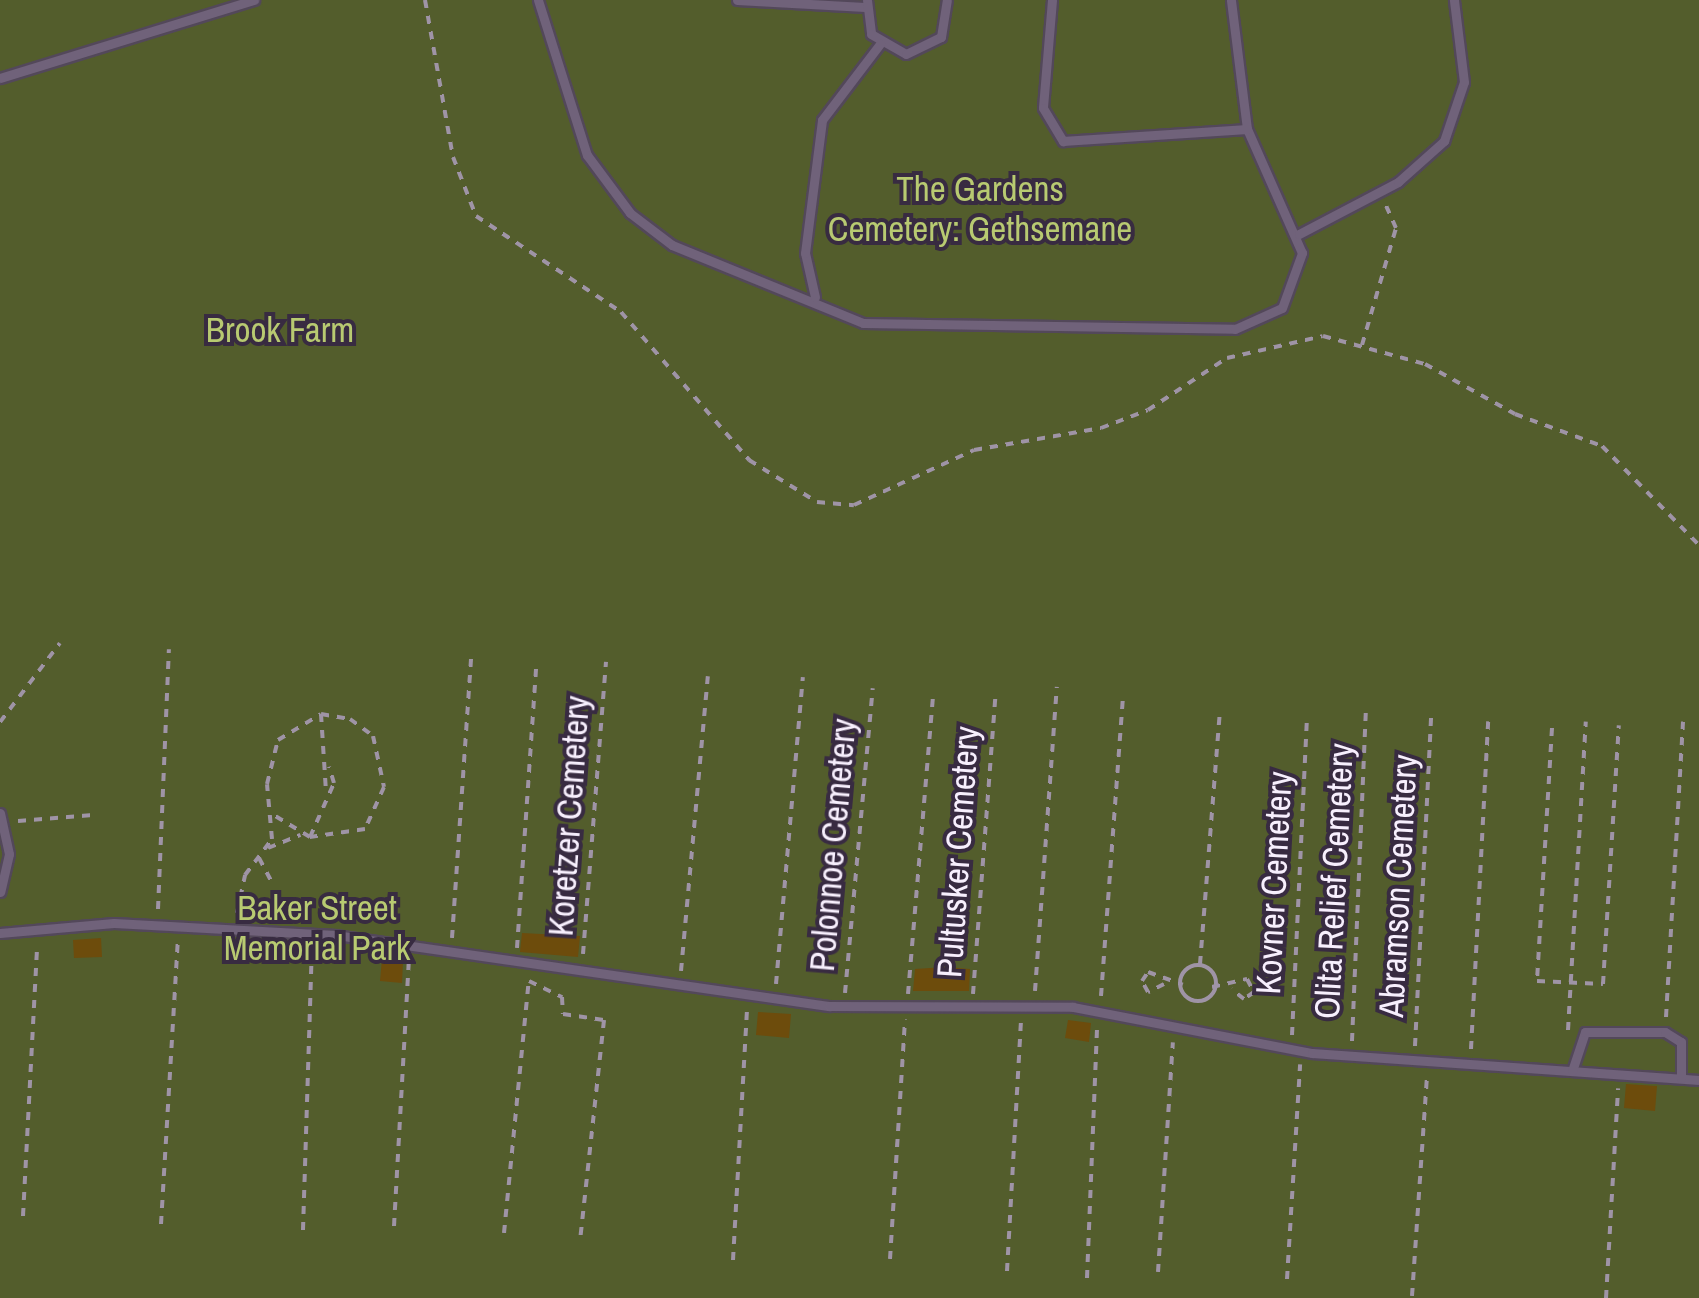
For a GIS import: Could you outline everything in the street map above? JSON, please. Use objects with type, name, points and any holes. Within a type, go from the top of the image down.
[{"type":"lane","points":[[0,78],[254,0]]},
{"type":"lane","points":[[538,0],[580,142],[630,213],[689,253],[814,297],[851,320],[893,326],[1235,328],[1270,318],[1288,299],[1299,234],[1246,129],[1231,0]]},
{"type":"lane","points":[[736,0],[866,4],[880,44],[906,54],[932,46],[948,24],[947,0]]},
{"type":"lane","points":[[1052,0],[1043,108],[1063,140],[1246,129]]},
{"type":"lane","points":[[1299,234],[1380,192],[1430,158],[1459,111],[1454,0]]},
{"type":"lane","points":[[814,297],[804,253],[822,120],[880,44]]},
{"type":"lane","points":[[0,892],[2,818]]},
{"type":"lane","points":[[0,933],[157,924],[314,933],[582,974],[844,1008],[1028,1006],[1099,1010],[1296,1050],[1699,1080]]},
{"type":"lane","points":[[1572,1071],[1574,1049],[1592,1030],[1665,1032],[1681,1042],[1681,1078]]},
{"type":"path","points":[[425,0],[453,158],[476,216],[621,312],[749,460],[817,502],[854,504],[974,450],[1101,428],[1263,346],[1323,336],[1362,344],[1602,446],[1699,545]]},
{"type":"path","points":[[1362,344],[1396,228],[1380,192]]},
{"type":"path","points":[[0,722],[60,643]]},
{"type":"path","points":[[157,924],[169,649]]},
{"type":"path","points":[[451,952],[471,657]]},
{"type":"path","name":"Koretzer Cemetery","points":[[582,974],[606,662]]},
{"type":"path","points":[[516,963],[536,669]]},
{"type":"path","points":[[680,985],[708,676]]},
{"type":"path","points":[[775,999],[803,677]]},
{"type":"path","name":"Polonnoe Cemetery","points":[[844,1008],[873,688]]},
{"type":"path","points":[[1007,1271],[1057,688]]},
{"type":"path","points":[[890,1258],[906,1009],[933,697]]},
{"type":"path","points":[[1087,1278],[1099,1010],[1123,698]]},
{"type":"path","name":"Pultusker Cemetery","points":[[972,1008],[995,699]]},
{"type":"path","name":"Olita Relief Cemetery","points":[[1351,1056],[1366,708]]},
{"type":"path","points":[[1200,964],[1220,710]]},
{"type":"path","points":[[310,837],[326,792],[329,767],[321,714]]},
{"type":"path","points":[[268,848],[274,747],[321,714]]},
{"type":"path","points":[[272,814],[310,837],[364,829],[384,787],[373,736],[321,714]]},
{"type":"path","name":"Abramson Cemetery","points":[[1414,1060],[1431,714]]},
{"type":"path","name":"Kovner Cemetery","points":[[1287,1279],[1307,718]]},
{"type":"path","points":[[1470,1064],[1488,721]]},
{"type":"path","points":[[1665,1032],[1683,721]]},
{"type":"path","points":[[1574,1049],[1570,982],[1586,722]]},
{"type":"path","points":[[1552,728],[1537,981],[1604,984],[1619,725]]},
{"type":"path","points":[[326,792],[320,774],[329,767]]},
{"type":"path","points":[[2,818],[94,816]]},
{"type":"path","points":[[236,928],[241,885],[258,858],[268,848],[301,835]]},
{"type":"path","points":[[258,858],[273,884]]},
{"type":"path","points":[[161,1224],[178,925]]},
{"type":"path","points":[[23,1216],[38,928]]},
{"type":"path","points":[[303,1230],[314,933]]},
{"type":"path","points":[[394,1226],[410,946]]},
{"type":"path","points":[[1185,963],[1214,965],[1211,1002],[1182,1000],[1184,985],[1185,963]]},
{"type":"path","points":[[504,1232],[531,966]]},
{"type":"path","points":[[1164,984],[1148,972],[1142,981],[1148,992],[1164,984],[1184,985]]},
{"type":"path","points":[[1212,987],[1231,989],[1244,999],[1254,992],[1248,979],[1231,989]]},
{"type":"path","points":[[529,981],[562,997],[563,1014],[604,1020],[580,1242]]},
{"type":"path","points":[[733,1260],[748,995]]},
{"type":"path","points":[[1158,1272],[1174,1024]]},
{"type":"path","points":[[1412,1296],[1428,1061]]},
{"type":"path","points":[[1606,1298],[1619,1074]]},
{"type":"green space","points":[[0,0],[1699,0],[1699,1298],[0,1298]]},
{"type":"building","points":[[522,933],[580,936],[578,957],[520,952]]},
{"type":"building","points":[[101,938],[102,957],[74,958],[73,940]]},
{"type":"building","points":[[382,959],[403,961],[402,983],[380,981]]},
{"type":"building","points":[[915,969],[970,969],[969,991],[913,991]]},
{"type":"building","points":[[758,1012],[791,1014],[789,1038],[756,1035]]},
{"type":"building","points":[[1068,1020],[1091,1023],[1089,1042],[1065,1038]]},
{"type":"building","points":[[1626,1084],[1657,1086],[1655,1111],[1624,1108]]},
{"type":"park label","name":"The Gardens Cemetery: Gethsemane","points":[[980,209]]},
{"type":"park label","name":"Brook Farm","points":[[280,330]]},
{"type":"park label","name":"Baker Street Memorial Park","points":[[317,928]]}]
